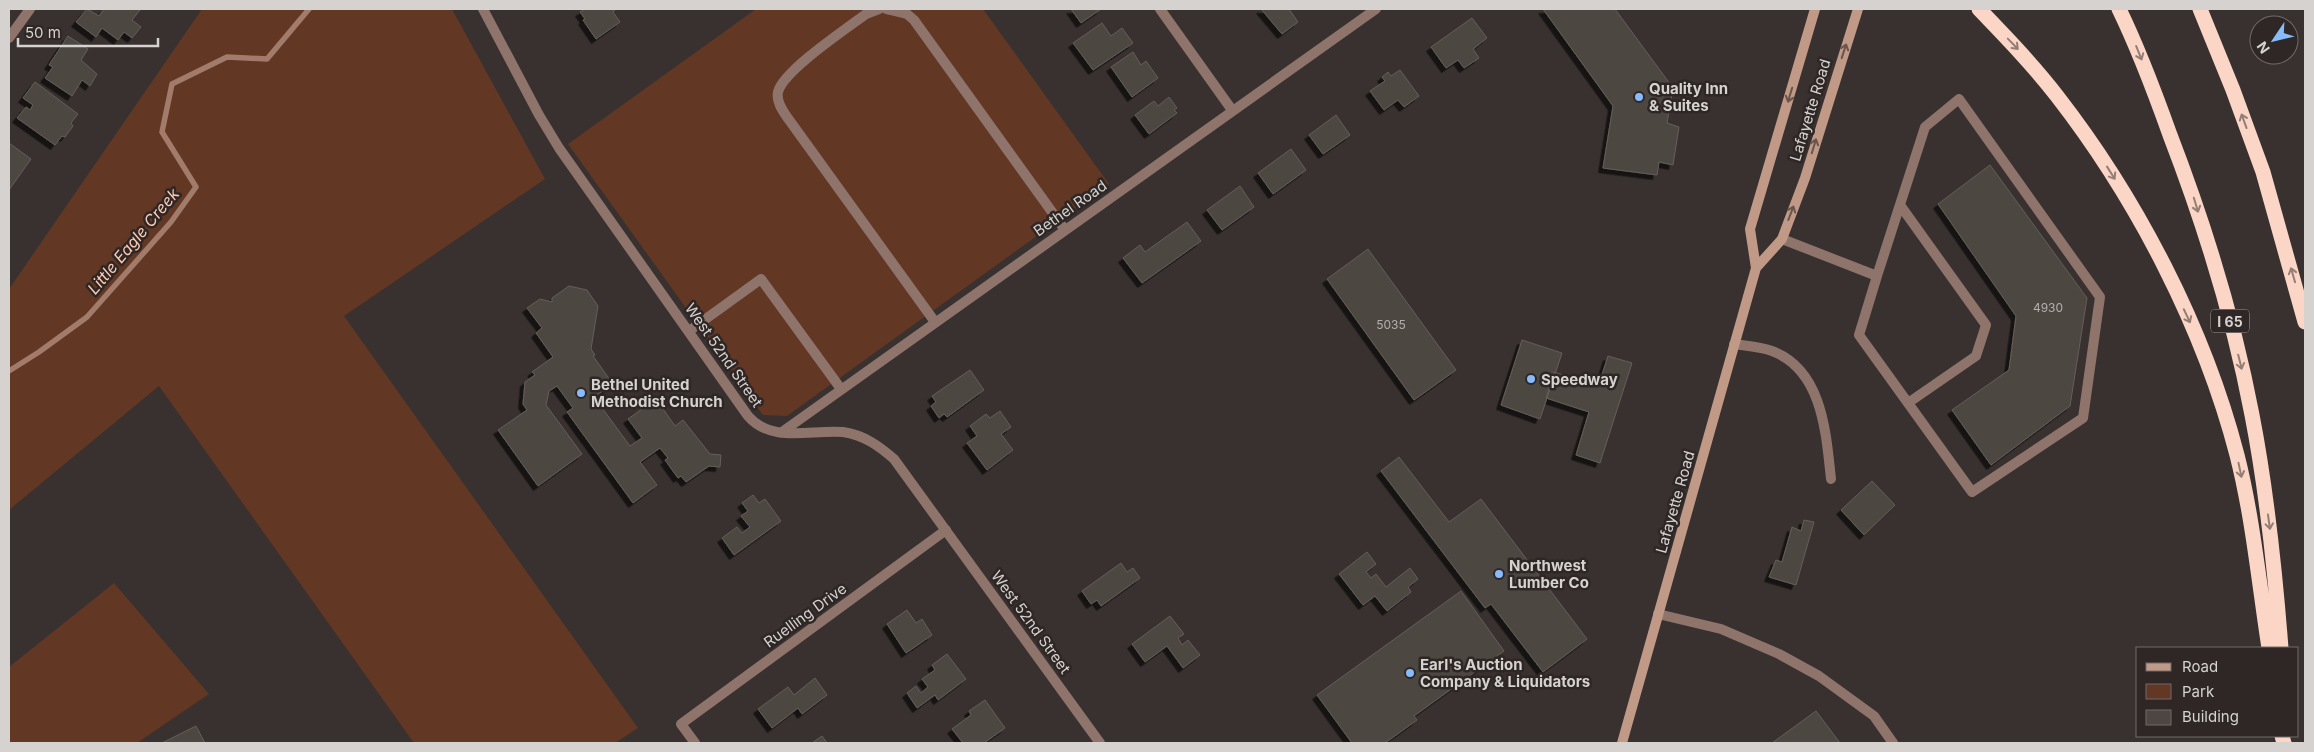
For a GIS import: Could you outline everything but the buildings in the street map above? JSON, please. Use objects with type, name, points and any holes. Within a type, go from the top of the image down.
[{"type":"highway","points":[[1979,9],[2018,50],[2057,96],[2102,159],[2142,225],[2192,327],[2211,374],[2237,457],[2254,541],[2269,647]]},
{"type":"highway","name":"I 65","points":[[2119,9],[2161,108],[2192,194],[2232,325],[2252,414],[2267,508],[2281,647]]},
{"type":"highway","points":[[2200,9],[2233,90],[2262,172],[2305,322]]},
{"type":"main road","name":"Lafayette Road","points":[[1622,743],[1756,268],[1750,229],[1815,9]]},
{"type":"main road","name":"Lafayette Road","points":[[1756,268],[1782,239],[1804,178],[1858,9]]},
{"type":"street","points":[[9,38],[30,9]]},
{"type":"street","name":"West 52nd Street","points":[[483,9],[534,107],[559,148],[753,421],[768,430],[782,432],[843,432],[858,435],[878,445],[894,458],[1100,743]]},
{"type":"street","points":[[879,9],[866,14],[786,76],[777,94],[779,105],[787,117],[935,322]]},
{"type":"street","points":[[886,9],[907,14],[914,20],[1065,230]]},
{"type":"street","points":[[1160,9],[1232,110]]},
{"type":"street","name":"Bethel Road","points":[[782,432],[1376,9]]},
{"type":"street","points":[[1959,99],[2100,297],[2083,418],[1972,492],[1859,335],[1900,205],[1925,127],[1959,99]]},
{"type":"street","points":[[1900,205],[1986,325],[1976,356],[1908,403]]},
{"type":"street","points":[[1782,239],[1877,276]]},
{"type":"street","points":[[689,331],[761,279],[841,389]]},
{"type":"street","points":[[1734,344],[1772,351],[1790,360],[1809,381],[1819,403],[1826,434],[1832,479]]},
{"type":"street","name":"Ruelling Drive","points":[[695,743],[681,724],[946,530]]},
{"type":"street","points":[[1658,614],[1721,630],[1779,654],[1819,676],[1874,716],[1893,743]]},
{"type":"green space","points":[[202,9],[452,9],[545,179],[344,316],[638,728],[615,743],[414,743],[159,386],[9,510],[9,289]]},
{"type":"green space","points":[[756,9],[983,9],[1109,184],[787,416],[763,415],[568,144]]},
{"type":"green space","points":[[114,583],[209,694],[137,743],[9,743],[9,667]]},
{"type":"waterway","name":"Little Eagle Creek","points":[[9,371],[87,317],[171,222],[196,187],[162,132],[172,84],[227,57],[267,59],[309,9]]},
{"type":"place","name":"Quality Inn & Suites","points":[[1639,97]]},
{"type":"place","name":"Speedway","points":[[1531,379]]},
{"type":"place","name":"Bethel United Methodist Church","points":[[581,393]]},
{"type":"place","name":"Northwest Lumber Co","points":[[1499,574]]},
{"type":"place","name":"Earl's Auction Company & Liquidators","points":[[1410,673]]}]
